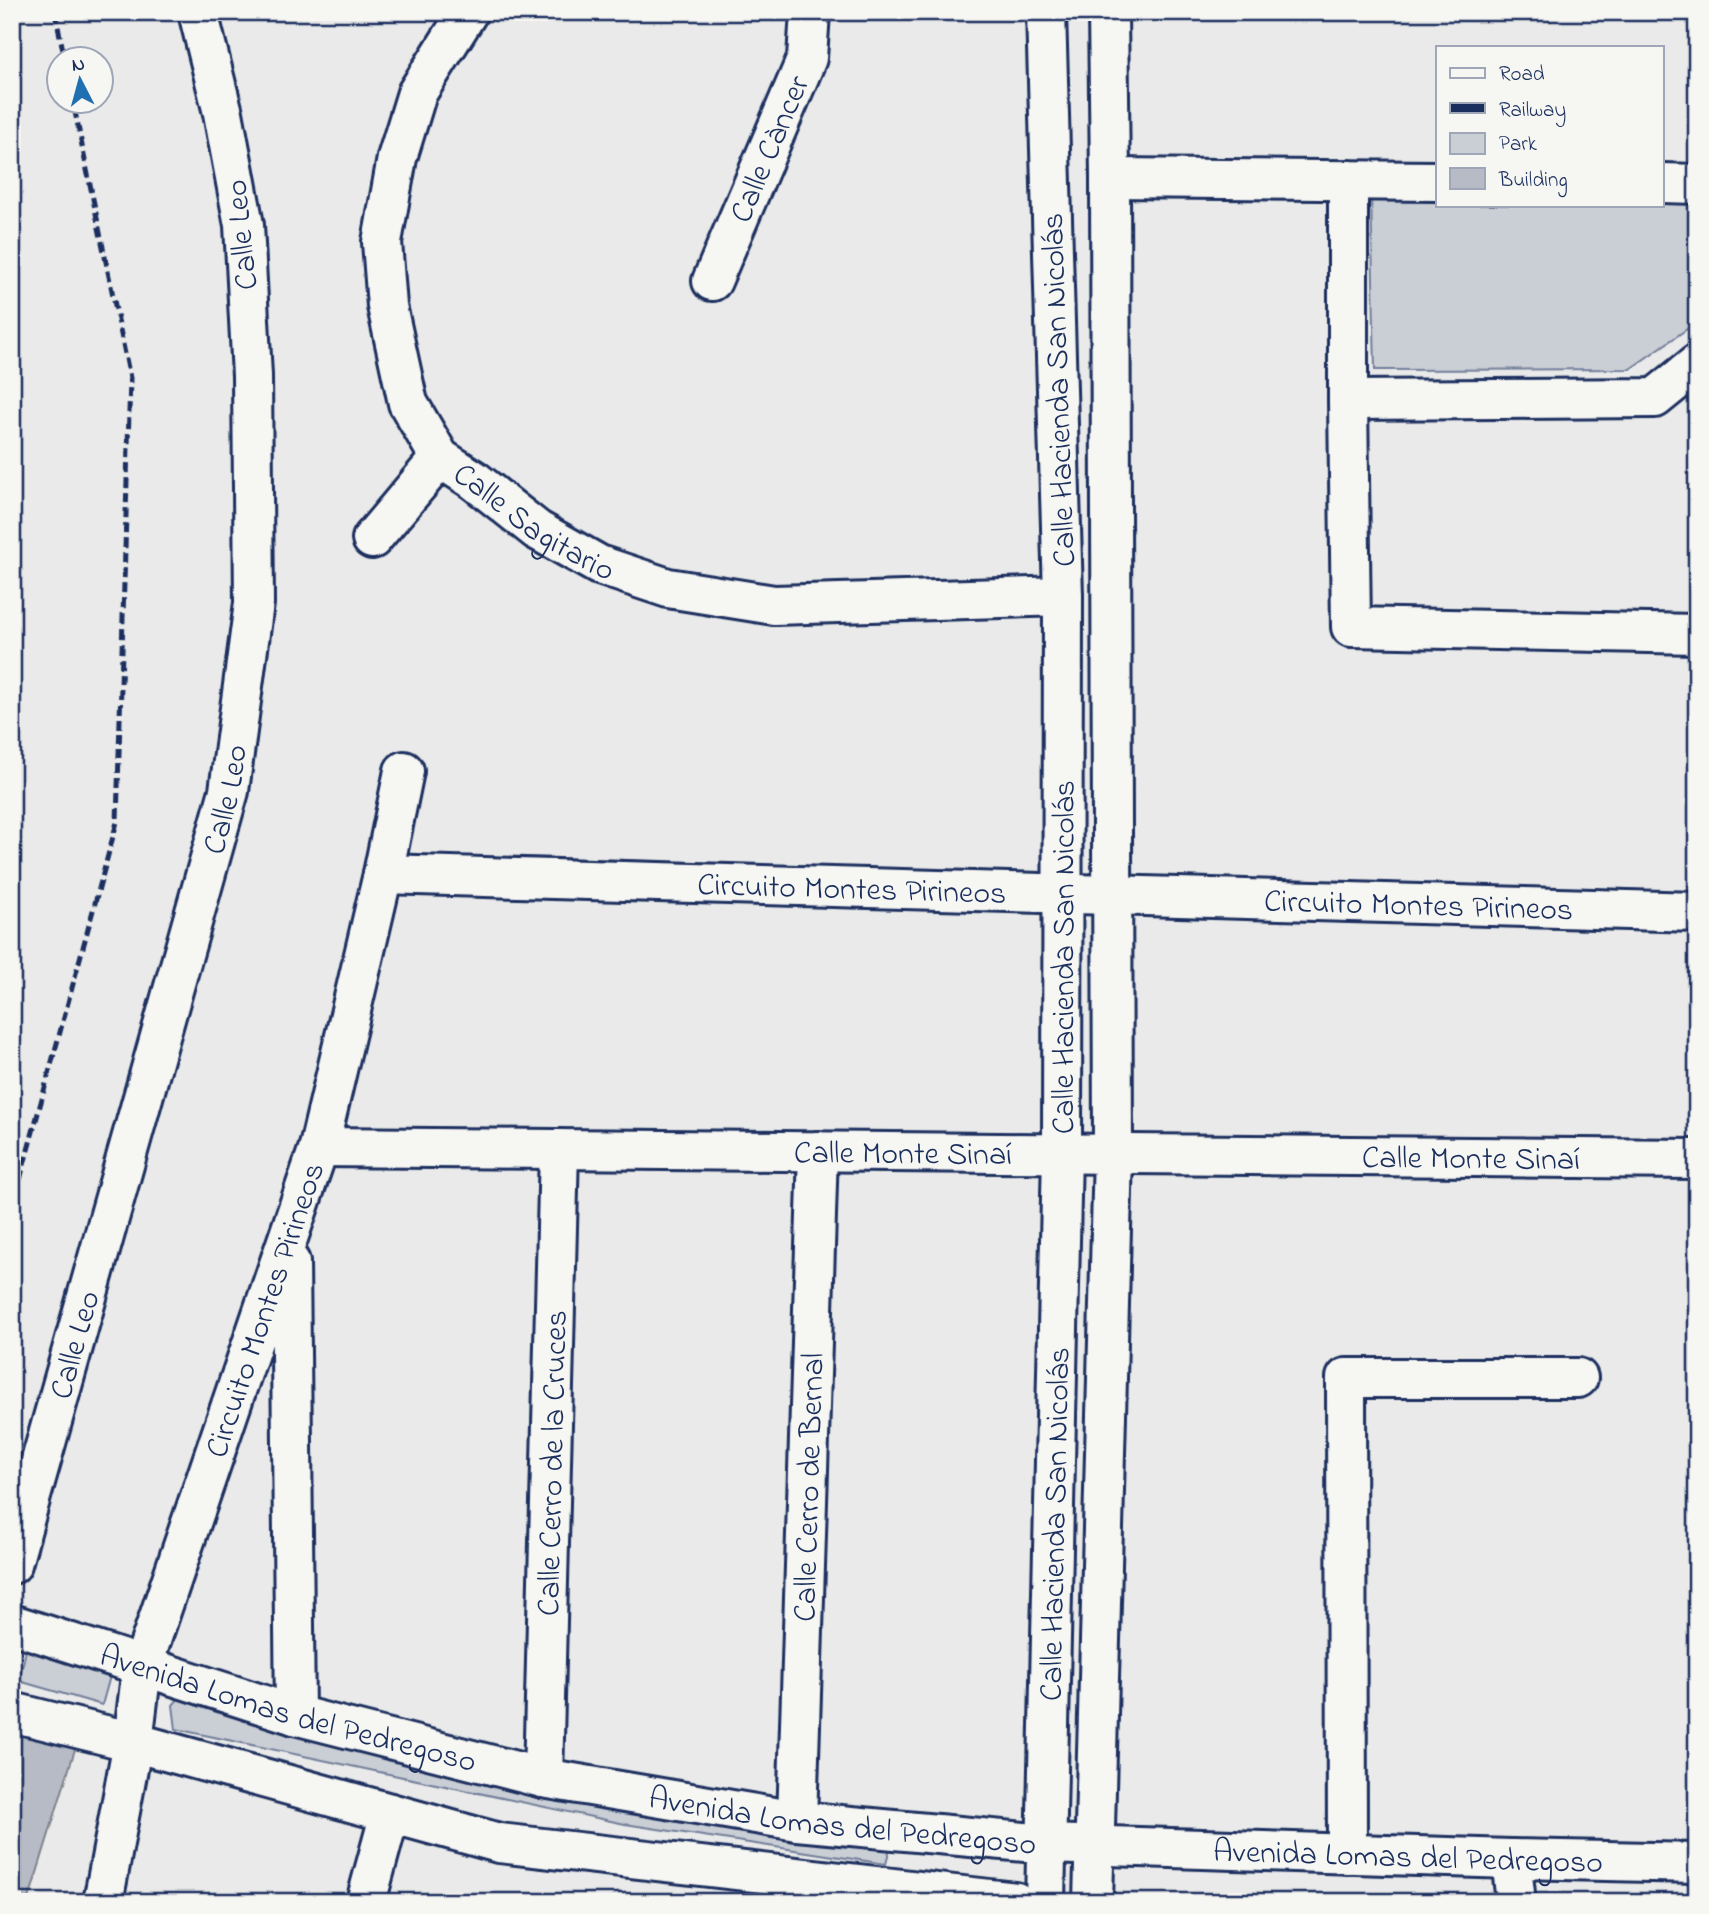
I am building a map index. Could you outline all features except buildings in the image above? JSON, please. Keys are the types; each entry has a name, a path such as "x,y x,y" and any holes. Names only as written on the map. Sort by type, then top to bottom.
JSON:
{"street":[{"name":"Calle Leo","path":"12,1564 229,791 254,603 252,376 244,225 223,113 198,12"},
{"name":"Calle Sagitario","path":"468,12 417,93 397,158 382,242 387,306 408,403 440,458 474,480 537,530 599,565 668,588 774,605 1063,596"},
{"name":"Calle Càncer","path":"712,281 807,58 810,12"},
{"name":"Calle Hacienda San Nicolás","path":"1045,1902 1062,1153 1063,894 1063,596 1046,12"},
{"name":"Calle Hacienda San Nicolás","path":"1093,1902 1113,1154 1108,12"},
{"path":"1110,178 1436,181"},
{"path":"1348,180 1351,627 1697,634"},
{"path":"1664,183 1697,184"},
{"path":"1348,400 1655,398 1697,363"},
{"path":"372,539 440,458"},
{"name":"Circuito Montes Pirineos","path":"103,1902 133,1742 142,1667 318,1147 383,874 404,771"},
{"name":"Circuito Montes Pirineos","path":"383,874 1697,912"},
{"name":"Calle Monte Sinaí","path":"318,1147 1697,1160"},
{"name":"Calle Cerro de la Cruces","path":"543,1778 559,1149"},
{"name":"Calle Cerro de Bernal","path":"797,1821 818,1151"},
{"path":"289,1232 295,1715"},
{"path":"1347,1854 1346,1378 1578,1378"},
{"path":"1054,1488 1105,1487"},
{"name":"Avenida Lomas del Pedregoso","path":"12,1624 295,1715 543,1778 797,1821 1046,1844 1697,1863"},
{"name":"Avenida Lomas del Pedregoso","path":"12,1712 133,1742 499,1843 1016,1902"},
{"path":"366,1902 390,1813"},
{"path":"1511,1859 1516,1902"}],"green space":[{"path":"1371,191 1436,192 1436,206 1664,206 1664,199 1697,200 1697,322 1630,369 1375,370"},
{"path":"27,1646 112,1669 102,1705 19,1681"},
{"path":"184,1692 891,1844 886,1864 625,1824 176,1729 173,1705"}],"railway":[{"path":"55,12 62,46"},
{"path":"12,1209 117,822 130,378 76,116"}]}
